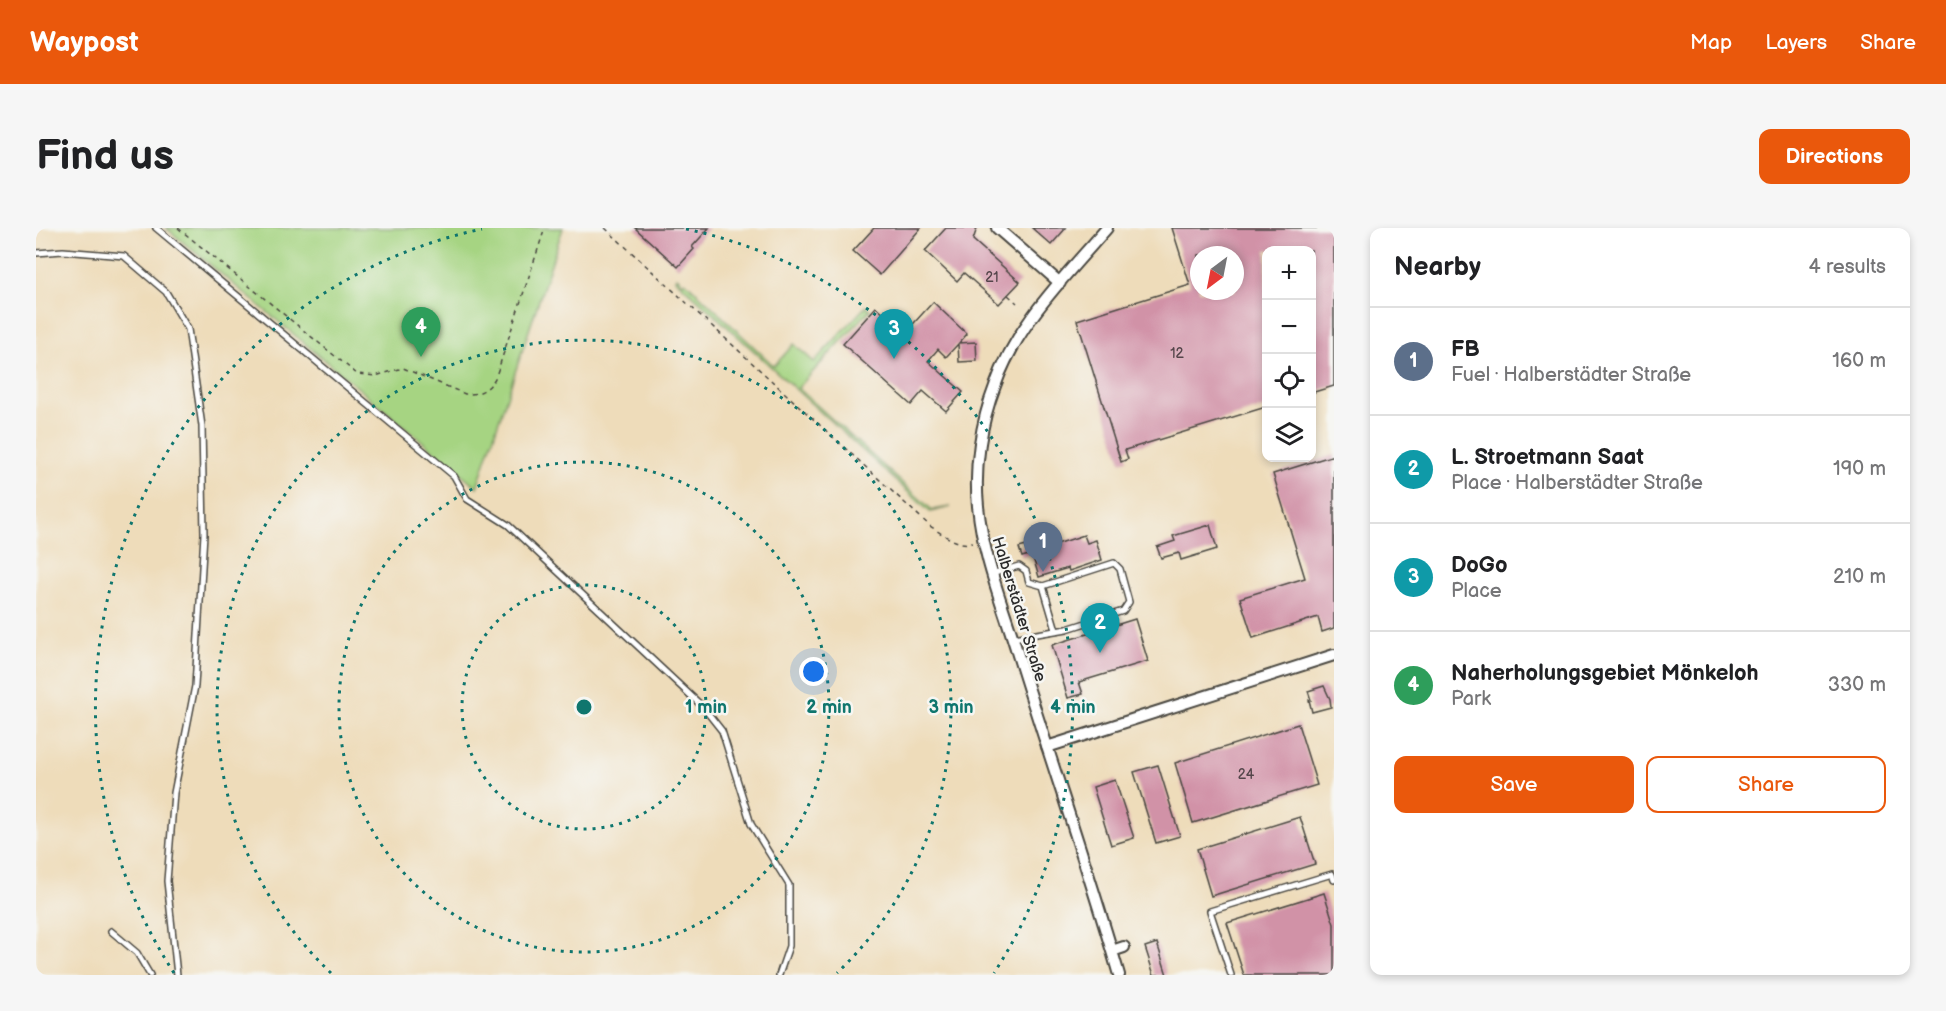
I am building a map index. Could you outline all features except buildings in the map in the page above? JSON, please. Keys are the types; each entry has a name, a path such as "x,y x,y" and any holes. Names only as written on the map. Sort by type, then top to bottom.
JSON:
{"street":[{"path":"998,228 1060,283"},
{"name":"Halberstädter Straße","path":"1107,228 1039,306 1021,331 1002,368 988,406 981,439 977,489 983,541 991,574 1014,638 1119,975"},
{"path":"1047,747 1334,655"},
{"path":"1112,951 1124,947"}],"lane":[{"path":"156,228 454,476 467,499 508,525 704,707 722,731 751,824 789,885 789,946 779,975"},
{"path":"36,253 63,251 124,256 166,292 188,330 202,426 204,534 195,686 174,793 167,881 177,975"},
{"path":"991,574 1019,566 1026,571 1029,582 1043,586 1114,563 1120,569 1129,602 1123,611 1067,629 1014,638"},
{"path":"1043,586 1056,630"},
{"path":"1231,975 1210,911 1332,874 1334,880"},
{"path":"111,931 137,953 150,975"}],"path":[{"path":"178,228 357,374 375,376 402,368 472,395 489,388 496,376 545,228"},
{"path":"181,231 184,228"},
{"path":"605,228 930,526 946,537 965,545 983,541"},
{"path":"1008,294 1017,303"}],"green space":[{"path":"166,228 563,228 477,487"},
{"path":"677,277 683,283 685,281 774,366 794,344 814,362 866,306 870,310 798,388 932,510 951,507 930,512 675,279"}],"place":[{"name":"Naherholungsgebiet Mönkeloh","path":"421,357"},
{"name":"DoGo","path":"894,359"},
{"name":"FB","path":"1043,572"},
{"name":"L. Stroetmann Saat","path":"1100,653"}]}
